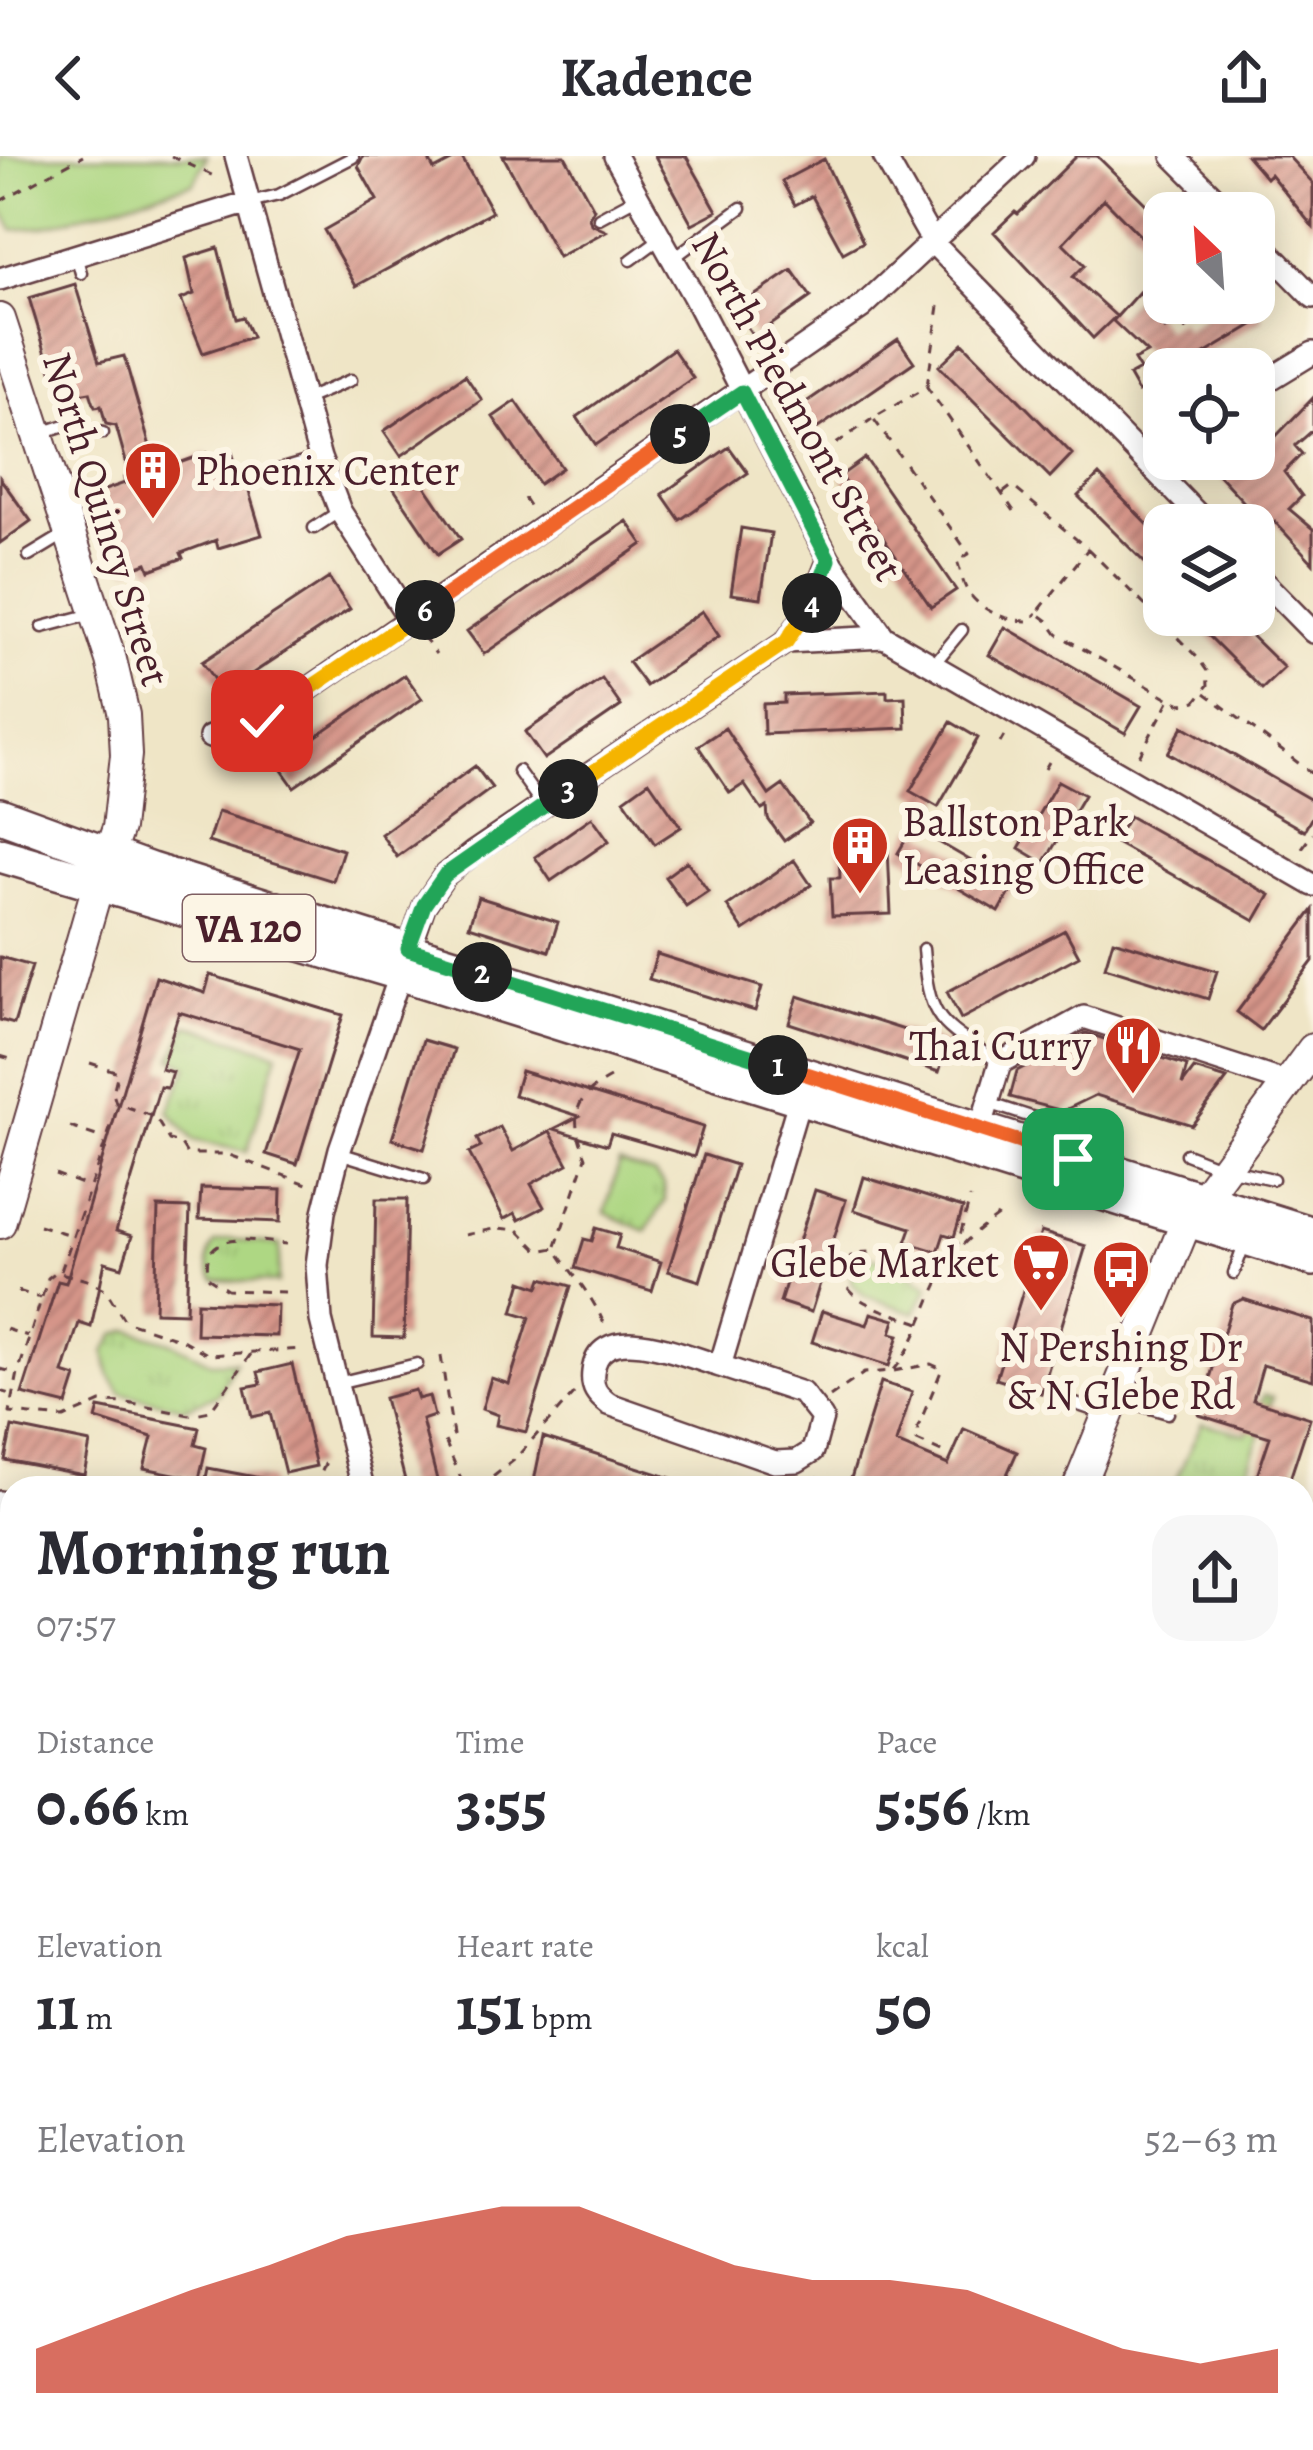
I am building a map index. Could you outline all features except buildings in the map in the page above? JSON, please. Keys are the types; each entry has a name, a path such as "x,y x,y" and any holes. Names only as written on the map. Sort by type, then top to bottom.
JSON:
{"main road":[{"name":"VA 120","path":"0,815 104,870"},
{"name":"VA 120","path":"0,855 104,870 1193,1209 1313,1234"},
{"name":"VA 120","path":"1193,1209 1246,1238 1313,1259"}],"street":[{"path":"236,156 320,458 340,511 410,620"},
{"name":"North Piedmont Street","path":"615,156 672,260 699,291 742,392 829,560 884,637 1312,882"},
{"path":"884,156 934,244 1187,504"},
{"path":"210,737 255,726 862,308 1024,156"},
{"path":"1173,156 1209,192"},
{"path":"0,280 78,264 249,202"},
{"path":"1275,258 1313,297"},
{"name":"North Quincy Street","path":"0,319 9,376 38,435 124,715 124,796 0,1223"},
{"path":"1275,376 1313,353"},
{"path":"360,1476 321,1320 317,1265 339,1153 424,905 445,875 786,642 808,611 829,560"},
{"path":"1275,593 1313,632"},
{"path":"786,642 884,637"},
{"path":"977,1140 1000,1063 1084,1017 1302,1071 1193,1209 1083,1476"},
{"path":"719,1366 804,1086"},
{"path":"633,1342 719,1366 802,1393 822,1418 813,1451 797,1461 776,1462 609,1405 592,1384 593,1366 601,1350 612,1343 633,1342"}],"lane":[{"path":"249,202 279,195 353,157"},
{"path":"599,218 638,197"},
{"path":"672,260 742,208"},
{"path":"632,260 661,238"},
{"path":"306,399 351,380"},
{"path":"38,435 68,424 103,433"},
{"path":"275,471 320,458"},
{"path":"314,528 340,511"},
{"path":"29,556 70,531"},
{"path":"43,627 96,612"},
{"path":"933,665 962,630"},
{"path":"518,770 543,806"},
{"path":"923,950 933,1012 948,1030 1000,1063"},
{"path":"977,1140 1088,1123"},
{"path":"339,1153 424,1179"},
{"path":"1186,1154 1273,1179"},
{"path":"1234,1273 1246,1238"},
{"path":"337,1383 417,1364"},
{"path":"1055,1396 1168,1413"}],"path":[{"path":"0,201 83,156"},
{"path":"171,156 218,178"},
{"path":"939,306 927,387 1014,511"},
{"path":"807,464 927,387"},
{"path":"874,418 968,554 957,561 970,594 994,614 1029,621 1088,549"},
{"path":"1002,494 1012,486 1088,549 1198,658 1207,671 1205,694 1182,704 1170,699 1057,634 1037,613"},
{"path":"524,498 530,507"},
{"path":"1205,694 1313,774"},
{"path":"1139,756 1170,699"},
{"path":"1000,742 1004,736"},
{"path":"1045,769 1049,762"},
{"path":"1101,807 1108,795"},
{"path":"1302,848 1313,833"},
{"path":"0,1056 11,1059"},
{"path":"61,1271 118,1104 113,1093 118,1072 90,1063"},
{"path":"555,1248 586,1157 577,1136 577,1108 586,1091 610,1078"},
{"path":"118,1104 154,1118 187,1154 227,1154 307,1184"},
{"path":"70,1127 106,1139"},
{"path":"55,1174 88,1187"},
{"path":"892,1371 915,1342 956,1253 970,1198"},
{"path":"956,1253 999,1215"},
{"path":"39,1225 72,1236"},
{"path":"465,1235 498,1228 518,1230 539,1251 555,1248"},
{"path":"285,1292 227,1290 209,1278 206,1264 208,1252 229,1239 286,1244"},
{"path":"555,1248 572,1275 590,1291 607,1331"},
{"path":"922,1323 852,1296 845,1265 854,1253 882,1251 940,1283"},
{"path":"251,1354 210,1411 190,1415 127,1402 101,1402 64,1418 10,1413 48,1277 61,1271 105,1289 125,1321 209,1355 303,1348"},
{"path":"18,1291 42,1299"},
{"path":"6,1329 30,1337"},
{"path":"440,1356 453,1435 445,1441 460,1476"},
{"path":"829,1398 863,1373 931,1364 942,1369 917,1427 917,1441 946,1454"},
{"path":"0,1369 18,1373"},
{"path":"493,1476 581,1389"},
{"path":"0,1391 13,1395"},
{"path":"320,1476 328,1457"}],"green space":[{"path":"0,156 207,156 194,183 42,227 13,230 0,207"},
{"path":"188,1025 278,1053 247,1152 193,1140 169,1111 188,1066 172,1058"},
{"path":"619,1163 654,1174 664,1185 665,1201 646,1231 605,1213"},
{"path":"230,1239 280,1245 278,1283 215,1280 208,1266 210,1252 215,1243"},
{"path":"868,1256 895,1264 929,1286 915,1313 865,1296 851,1282 851,1265"},
{"path":"130,1330 211,1362 235,1361 218,1394 186,1408 121,1393 109,1374 105,1352 116,1334"},
{"path":"1264,1395 1273,1397 1246,1476 1216,1471 1215,1476 1178,1476 1202,1423 1247,1434"}],"place":[{"name":"Phoenix Center","path":"153,521"},
{"name":"Ballston Park Leasing Office","path":"860,896"},
{"name":"Thai Curry","path":"1133,1096"},
{"name":"Glebe Market","path":"1041,1313"},
{"name":"N Pershing Dr & N Glebe Rd","path":"1121,1320"}],"route":[{"path":"262,721 742,392 829,560 808,611 786,642 445,875 424,905 408,949 1073,1159"}]}
